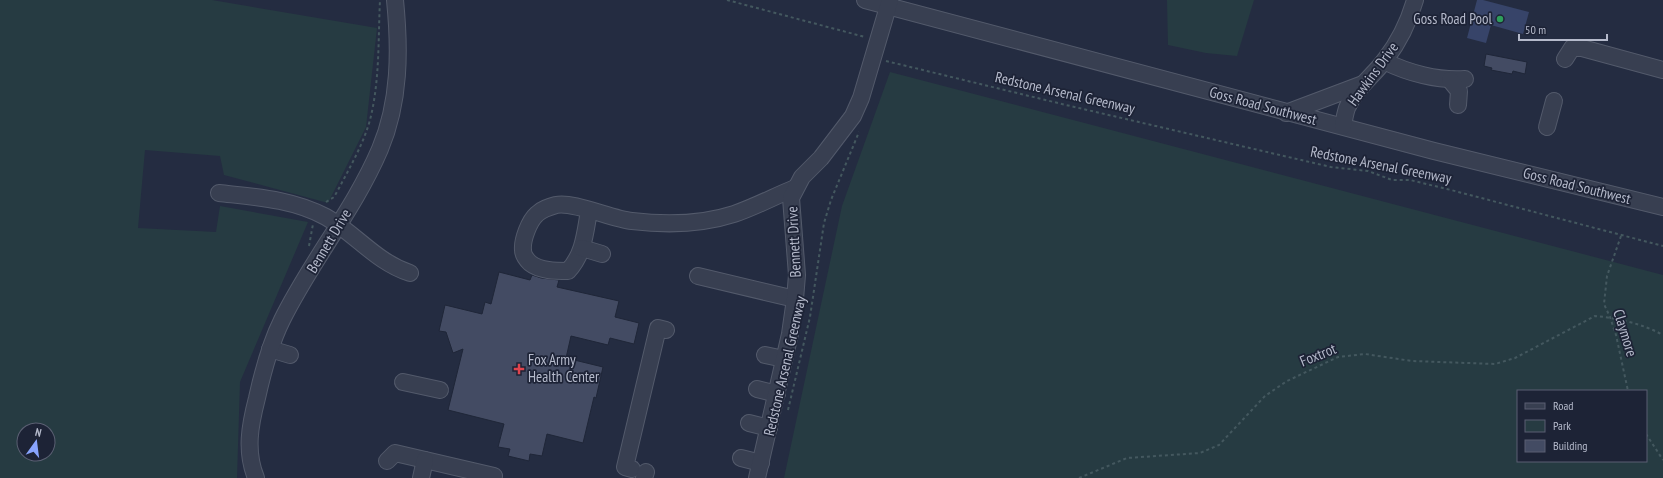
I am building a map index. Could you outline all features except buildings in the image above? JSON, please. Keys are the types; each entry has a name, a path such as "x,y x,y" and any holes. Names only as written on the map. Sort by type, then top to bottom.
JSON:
{"street":[{"name":"Bennett Drive","path":"256,478 250,453 250,426 263,370 270,349 281,321 291,303 370,170 386,130 396,84 398,61 395,0"},
{"name":"Goss Road Southwest","path":"865,0 890,3 1286,113 1663,207"},
{"name":"Hawkins Drive","path":"1343,126 1348,108 1363,84 1384,61 1399,37 1413,9 1415,0"},
{"name":"Bennett Drive","path":"759,470 790,334 795,299 796,261 791,198 802,177 831,146 853,116 861,98 890,3"},
{"path":"1565,59 1572,48 1582,48 1663,70"},
{"path":"1384,61 1400,69 1457,80 1459,92 1458,105"},
{"path":"1286,113 1363,84"},
{"path":"1547,127 1554,101"},
{"path":"589,211 582,248 576,262 568,271 554,271 531,264 525,258 523,251 529,227 535,215 544,209 557,205 569,205 632,221 689,223 734,214 795,188"},
{"path":"219,193 270,199 306,207 338,226 376,257 397,269 410,273"},
{"path":"582,248 602,254"},
{"path":"698,276 795,299"},
{"path":"641,473 625,467 637,433 646,398 654,363 658,328 666,330"},
{"path":"270,349 290,355"},
{"path":"765,354 784,359"},
{"path":"403,382 440,390"},
{"path":"757,389 776,394"},
{"path":"749,423 769,428"},
{"path":"387,460 395,453 425,460 458,473 494,476"},
{"path":"741,458 759,470"},
{"path":"421,478 425,460"}],"path":[{"path":"308,249 312,226 324,205 334,197 338,190 361,145 370,121 378,63 380,0"},
{"path":"727,0 879,42"},
{"name":"Redstone Arsenal Greenway","path":"884,66 886,61 1331,167 1368,171 1392,180 1410,180 1663,246"},
{"name":"Redstone Arsenal Greenway","path":"787,414 810,317 824,223 831,200 860,127"},
{"name":"Claymore","path":"1621,236 1608,276 1604,304 1610,317 1625,370 1628,390"},
{"name":"Foxtrot","path":"1079,478 1127,458 1200,453 1219,445 1265,396 1287,381 1338,357 1366,354 1412,361 1495,364 1515,358 1595,316 1610,317 1655,330 1663,335"},
{"path":"1647,436 1663,460"}],"green space":[{"path":"0,0 212,0 377,28 366,127 328,203 224,175 220,156 145,150 138,228 216,232 220,206 308,222 240,382 237,478 0,478"},
{"path":"1167,0 1254,0 1237,56 1206,53 1168,45"},
{"path":"890,72 1663,275 1663,478 784,478 842,206"}],"water":[{"name":"Goss Road Pool","path":"1477,0 1483,0 1529,12 1523,34 1491,25 1486,43 1467,38"}],"place":[{"name":"Goss Road Pool","path":"1500,19"},
{"name":"Fox Army Health Center","path":"519,369"}]}
